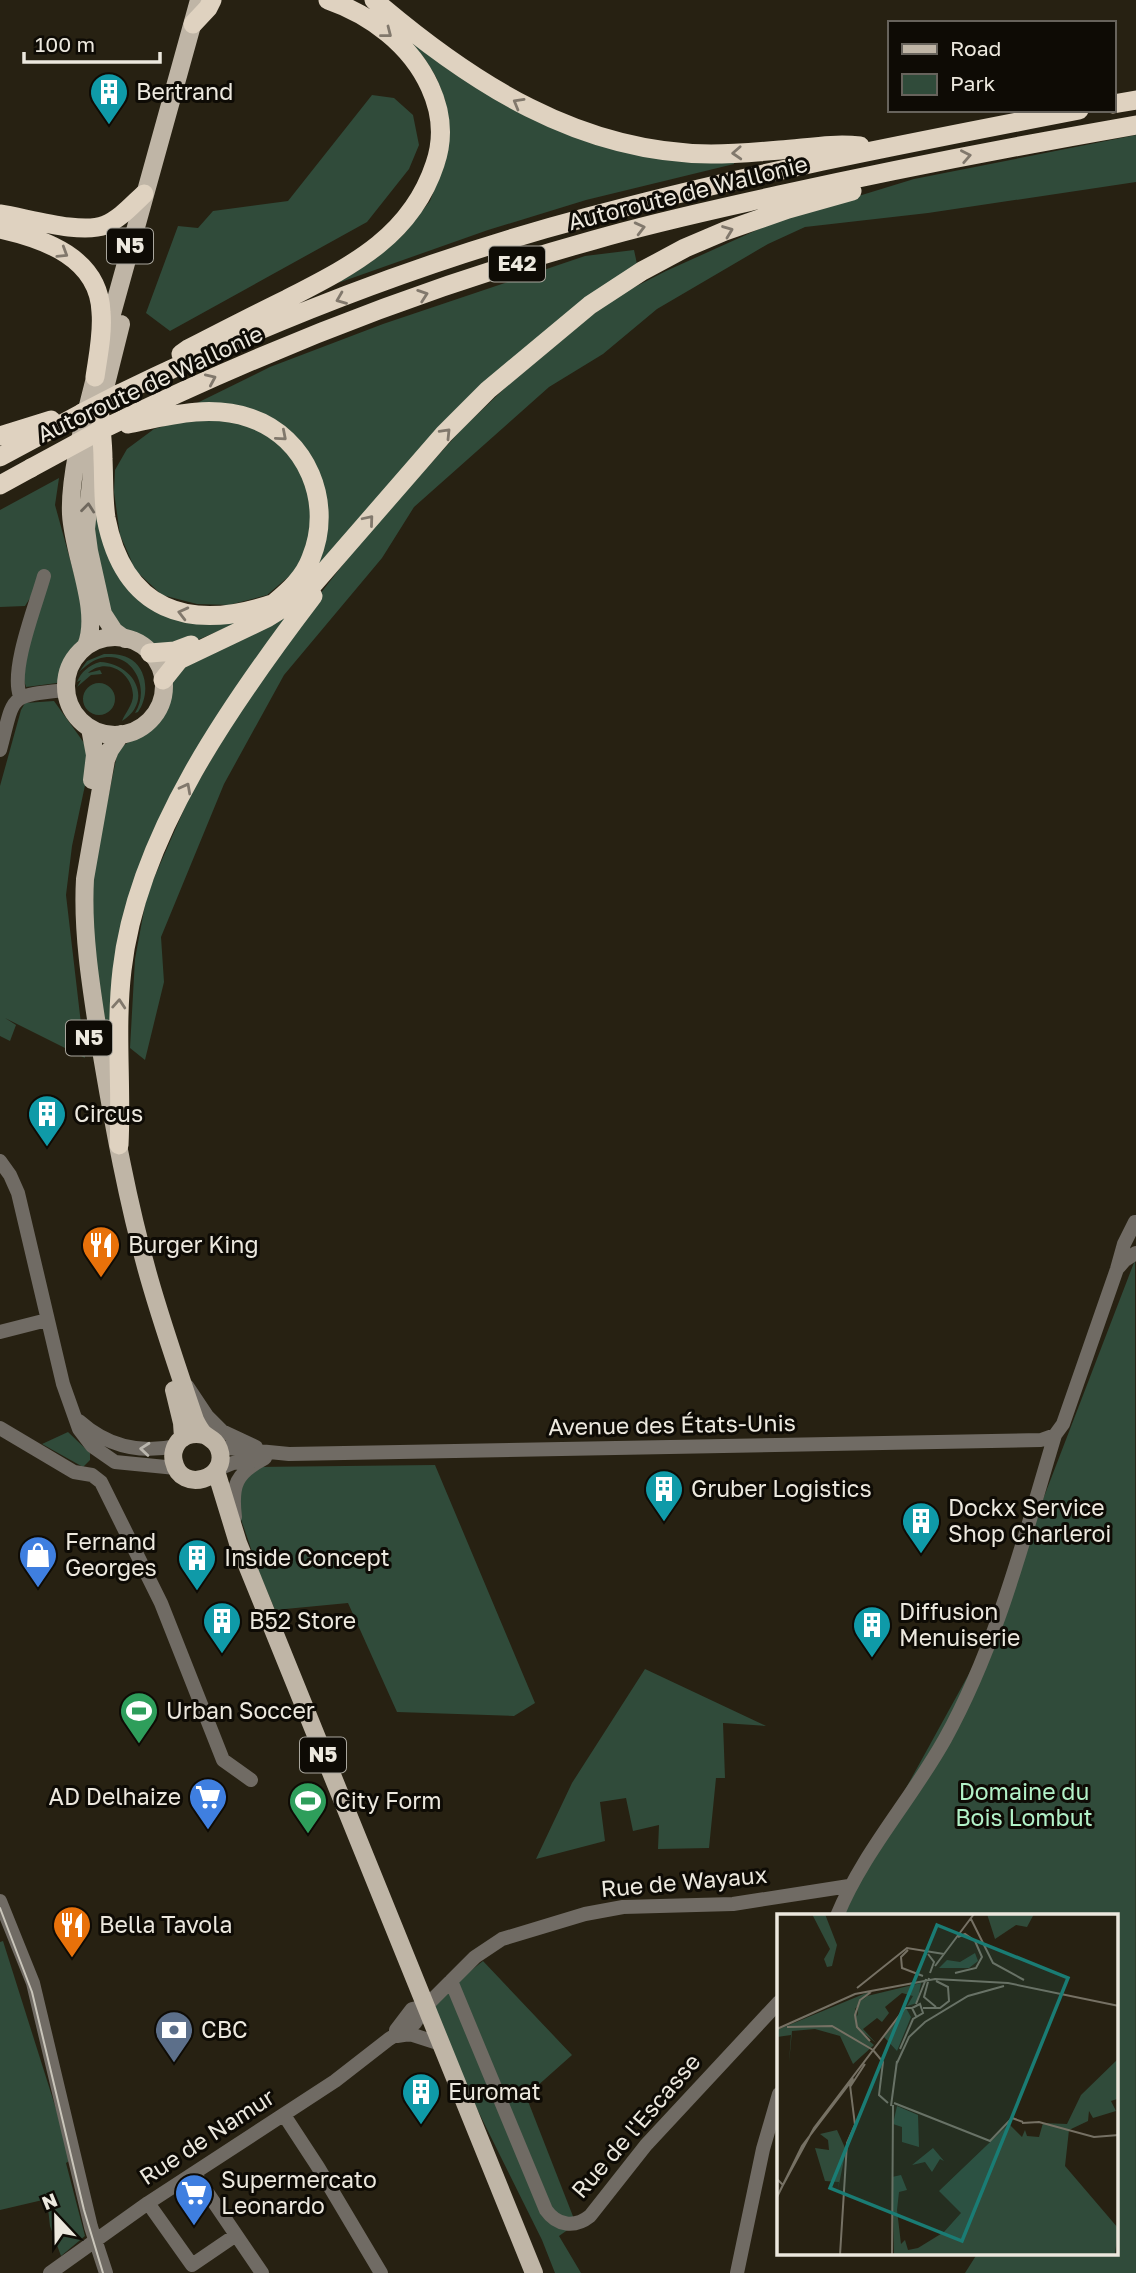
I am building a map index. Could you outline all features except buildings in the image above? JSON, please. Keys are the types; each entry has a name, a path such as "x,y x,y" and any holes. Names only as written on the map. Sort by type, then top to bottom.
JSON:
{"highway":[{"path":"193,24 212,0"},
{"path":"152,378 188,349 336,274 362,257 404,222 419,202 430,180 438,156 441,128 436,101 424,74 390,34 363,15 328,0"},
{"path":"374,0 466,71 507,97 574,129 623,144 710,154 778,151 841,144 878,149"},
{"path":"1115,104 1136,100"},
{"name":"Autoroute de Wallonie","path":"0,485 31,468 152,378 253,334 472,252 586,217 700,188 878,149 1069,112"},
{"name":"Autoroute de Wallonie","path":"148,413 262,356 348,322 493,271 594,240 707,211 899,169 1136,125"},
{"path":"163,680 179,660 287,607 304,595 400,483 488,390 590,305 642,271 685,248 788,209 849,193 899,169"},
{"path":"0,214 75,228 95,229 118,218 144,194"},
{"path":"0,229 62,251 84,267 93,280 102,312 95,377"},
{"path":"0,436 95,418 148,413 228,413 249,417 271,427 305,462 314,482 320,523 311,559 298,581 273,603 249,618 184,649 150,653"},
{"path":"95,418 106,517 116,551 138,586 161,605 195,616 234,615 273,603"},
{"name":"Autoroute de Wallonie","path":"0,457 35,431"},
{"path":"119,1145 121,1112 118,1015 122,968 134,911 152,859 205,752 277,643 334,569 339,556"}],"main road":[{"name":"N5","path":"66,690 71,663 86,646 91,635 91,617 72,533 71,490 95,377 199,0"},
{"name":"N5","path":"150,653 114,631 103,614 86,529 95,418 168,135 167,116"},
{"path":"86,646 111,638 125,639"},
{"path":"66,690 71,709 90,729 100,733 121,734 144,725 153,716 163,692 163,680 150,653"},
{"name":"N5","path":"90,729 95,755 94,769 73,897 78,964 96,1080 141,1287 177,1401 179,1442 173,1456 176,1468"},
{"name":"N5","path":"121,734 110,750 104,770 84,897 96,1020 119,1145 152,1286 195,1420 204,1434 213,1439 221,1455 211,1473 210,1492 221,1521 238,1543 534,2273"},
{"path":"179,1442 196,1433 204,1434"},
{"path":"176,1468 186,1478 211,1473"}],"street":[{"path":"20,696 16,683 19,664 44,576"},
{"path":"0,750 12,704 20,696 66,690"},
{"path":"0,1161 18,1193 68,1403 84,1437 109,1459 176,1468"},
{"path":"838,1914 849,1886 945,1739 975,1678 1006,1595 1055,1436 1063,1424 1124,1244 1136,1224 1136,1214"},
{"path":"1117,1269 1136,1253"},
{"path":"0,1332 47,1320"},
{"path":"182,1382 190,1388 207,1416 222,1431 263,1454 237,1481 233,1502 238,1543"},
{"path":"75,1418 90,1431 114,1445 159,1450 179,1442"},
{"path":"0,1428 74,1472 97,1479 161,1603 223,1760 251,1780"},
{"name":"Avenue des États-Unis","path":"218,1447 263,1454 289,1454 1041,1440 1055,1436"},
{"path":"97,1479 114,1445"},
{"name":"Avenue des États-Unis","path":"211,1473 263,1454"},
{"name":"Rue de Wayaux","path":"426,2006 487,1947 502,1939 595,1912 623,1907 733,1904 849,1886"},
{"path":"0,1900 36,1993 95,2241 106,2273"},
{"name":"Rue de l'Escasse","path":"451,1981 546,2210 551,2218 571,2224 590,2216 646,2145 777,2004"},
{"name":"Rue de Namur","path":"57,2271 148,2203 341,2077 389,2039 412,2009 426,2006"},
{"path":"389,2039 410,2034 441,2044"},
{"path":"737,2273 762,2149 777,2100"},
{"path":"284,2115 381,2273"},
{"path":"194,2173 262,2273"},
{"path":"148,2203 192,2265 236,2235"}],"green space":[{"path":"408,40 490,95 548,126 578,138 642,155 734,161 734,164 586,200 488,230 338,283 371,262 403,235 430,201 446,160 445,100 425,59"},
{"path":"372,95 394,98 413,115 419,145 409,169 367,222 170,331 146,313 178,226 198,228 213,211 288,201"},
{"path":"1136,135 1136,182 928,213 805,227 768,244 657,309 603,354 549,387 414,507 382,558 284,675 224,784 161,937 164,982 145,1060 130,1048 135,959 147,894 189,798 230,727 320,594 362,540 405,492 462,429 506,387 592,315 625,292 777,221 914,179"},
{"path":"634,250 637,264 587,301 314,579 321,552 302,446 197,403 270,367 383,324 585,256"},
{"path":"212,419 240,423 266,433 287,448 303,471 313,511 306,551 294,572 267,595 229,605 197,604 162,595 136,571 120,535 114,492 115,470 127,449 154,429 184,420"},
{"path":"59,478 55,505 91,635 73,652 57,683 26,687 19,664 42,579 25,606 0,607 0,510"},
{"path":"97,488 106,517 153,599 249,618 167,653 114,622 86,529"},
{"path":"310,593 154,834 109,1066 88,894 118,750 150,730 162,718 171,683 181,666"},
{"path":"104,654 129,658 141,671 145,692 138,712 135,713 140,702 139,681 128,664 109,657 95,660 79,672 87,661"},
{"path":"100,662 122,669 136,684 137,703 122,721 133,695 128,680 117,669 102,666 95,668 88,673 100,670 102,674 91,675 77,687 83,672"},
{"path":"99,683 110,688 115,699 110,710 99,715 88,710 83,699 88,688"},
{"path":"54,701 87,747 90,762 72,846 66,895 85,1058 5,1018 16,1025 10,1041 0,1036 0,786 25,703"},
{"name":"Domaine du Bois Lombut","path":"1135,1260 1136,2273 965,2273 976,2256 1118,2256 1118,1914 840,1914 857,1877 992,1632"},
{"path":"68,1432 90,1453 90,1460 83,1467 42,1444"},
{"path":"435,1465 535,1703 514,1716 397,1712 348,1603 275,1610 233,1496 248,1467"},
{"path":"645,1669 766,1726 723,1723 725,1778 716,1778 709,1848 658,1849 659,1825 633,1831 626,1798 600,1802 605,1841 536,1859 572,1783"},
{"path":"3,1941 57,2112 69,2161 66,2163 85,2236 61,2256 50,2226 47,2199 0,2210 0,1942"},
{"path":"483,1961 572,2055 526,2096 576,2224 559,2236 581,2273 555,2273 542,2240 426,2006"}],"tram line":[{"path":"0,1908 32,1992 84,2210 103,2273"}],"place":[{"name":"Bertrand","path":"109,126"},
{"name":"Circus","path":"47,1148"},
{"name":"Burger King","path":"101,1279"},
{"name":"Gruber Logistics","path":"664,1523"},
{"name":"Dockx Service Shop Charleroi","path":"921,1555"},
{"name":"Fernand Georges","path":"38,1589"},
{"name":"Inside Concept","path":"197,1592"},
{"name":"B52 Store","path":"222,1655"},
{"name":"Diffusion Menuiserie","path":"872,1659"},
{"name":"Urban Soccer","path":"139,1745"},
{"name":"AD Delhaize","path":"208,1831"},
{"name":"City Form","path":"308,1835"},
{"name":"Bella Tavola","path":"72,1959"},
{"name":"CBC","path":"174,2064"},
{"name":"Euromat","path":"421,2126"},
{"name":"Supermercato Leonardo","path":"194,2227"}]}
